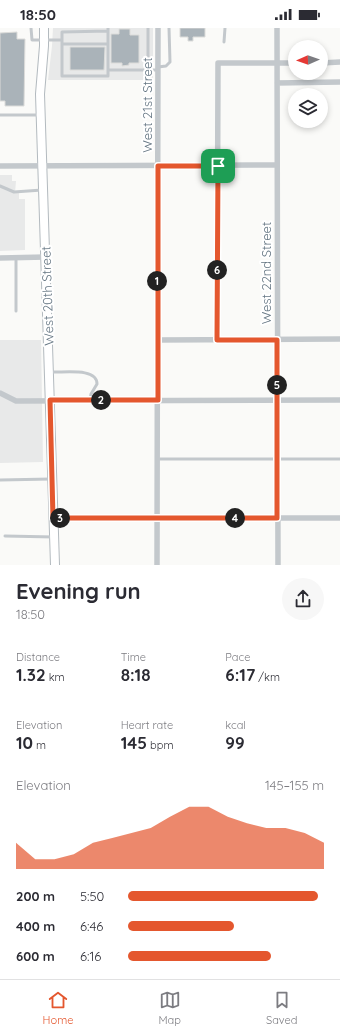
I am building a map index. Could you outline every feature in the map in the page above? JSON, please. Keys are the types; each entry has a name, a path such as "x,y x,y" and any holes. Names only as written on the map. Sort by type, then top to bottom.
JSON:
{"main road":[{"name":"West 20th Street","path":"44,28 40,94 55,565"}],"street":[{"name":"West 21st Street","path":"158,28 158,565"},
{"name":"West 22nd Street","path":"277,28 278,565"},
{"path":"328,63 340,62"},
{"path":"217,340 218,63 288,63"},
{"path":"277,82 340,82"},
{"path":"0,166 277,165"},
{"path":"0,258 46,257"},
{"path":"157,340 340,339"},
{"path":"0,393 16,401 340,400"},
{"path":"53,518 340,518"}],"lane":[{"path":"31,28 32,40 108,44"},
{"path":"148,28 148,70"},
{"path":"108,70 148,70 166,66 170,62 169,28"},
{"path":"224,42 225,28"},
{"path":"62,30 108,30 108,76 62,76 62,30"},
{"path":"0,115 41,115"},
{"path":"0,186 14,192 44,190"},
{"path":"16,258 16,312"},
{"path":"50,372 84,373 93,375 97,384 91,394 90,400"},
{"path":"158,459 340,459"},
{"path":"0,480 52,479"},
{"path":"5,536 54,537"}],"shaded area":[{"path":"53,28 153,28 153,80 48,80"},
{"path":"0,175 12,175 12,181 16,181 15,193 19,193 19,199 25,199 25,250 0,251"},
{"path":"0,340 41,340 43,462 0,463"}],"building":[{"path":"180,28 205,28 205,37 193,37 193,41 188,41 188,37 180,37"},
{"path":"119,29 130,29 130,35 139,35 139,63 129,63 129,65 122,66 122,63 111,63 111,34 119,34"},
{"path":"17,32 17,39 25,39 24,106 5,106 5,101 0,101 0,33"},
{"path":"70,47 105,47 104,70 70,70"}],"route":[{"path":"158,166 218,166 217,340 277,340 277,518 53,518 50,400 158,400 158,166"}]}
